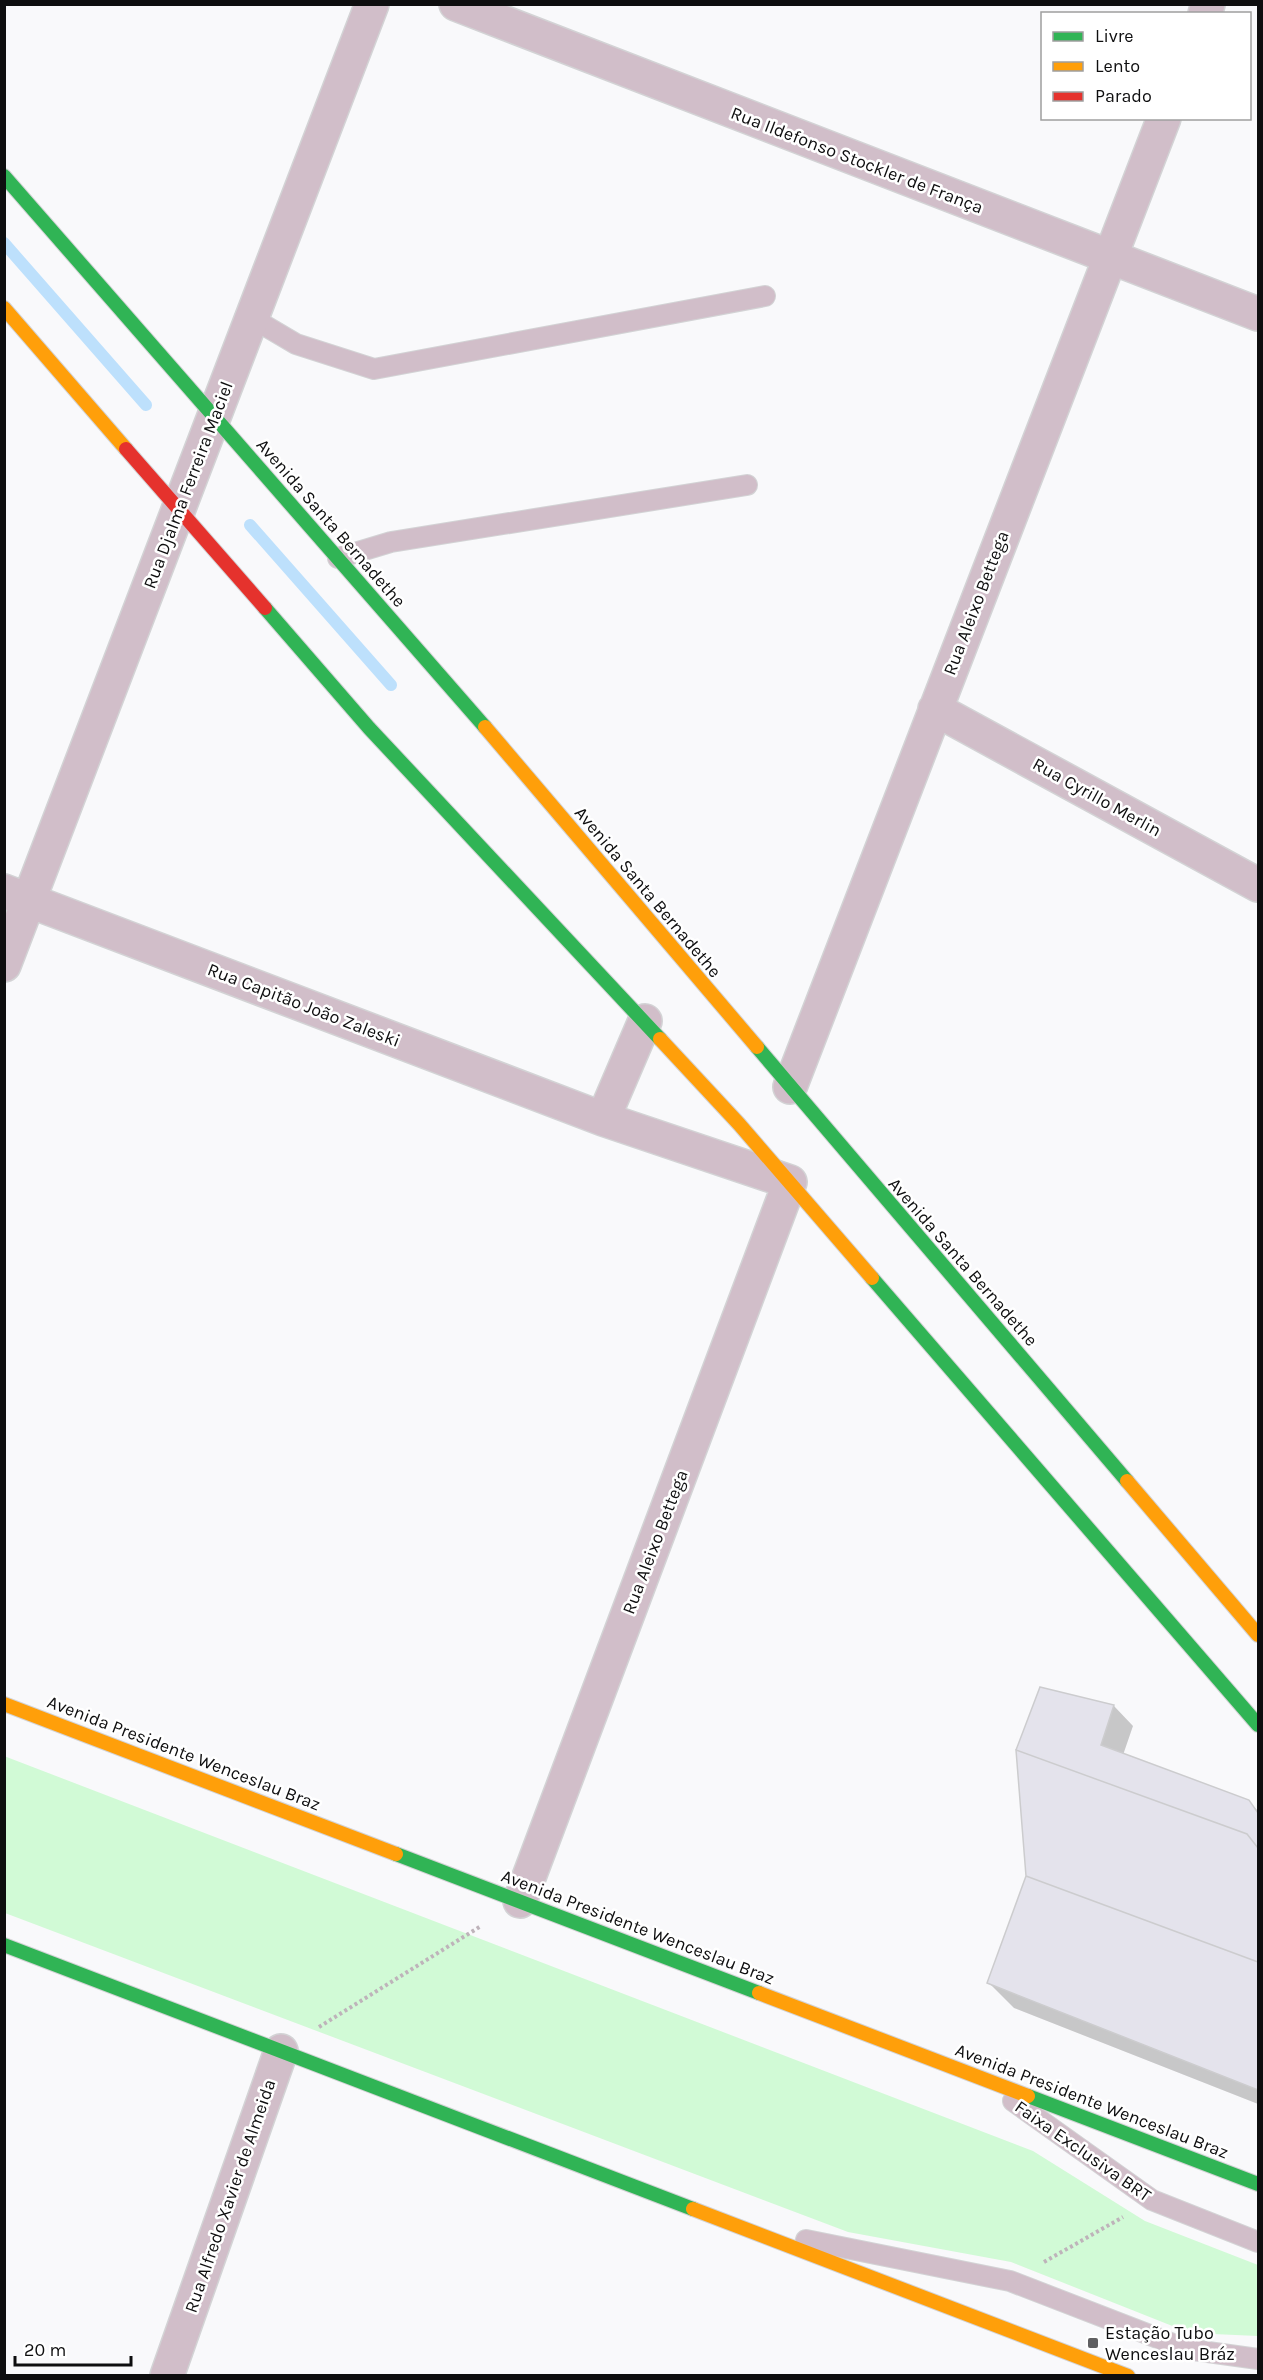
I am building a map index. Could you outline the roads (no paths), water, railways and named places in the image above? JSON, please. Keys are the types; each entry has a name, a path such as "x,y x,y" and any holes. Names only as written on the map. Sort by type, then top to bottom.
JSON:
{"main road":[{"name":"Avenida Santa Bernadethe","path":"4,176 468,707 1258,1635"},
{"path":"4,308 369,728 645,1021 790,1182 1258,1725"},
{"name":"Avenida Presidente Wenceslau Braz","path":"4,1704 1258,2184"},
{"path":"4,1945 1112,2373"}],"street":[{"name":"Rua Djalma Ferreira Maciel","path":"4,965 17,895 179,508 372,4"},
{"name":"Rua Ildefonso Stockler de França","path":"456,4 1258,315"},
{"name":"Rua Aleixo Bettega","path":"790,1088 1163,120"},
{"name":"Rua Cyrillo Merlin","path":"935,709 1258,885"},
{"name":"Rua Capitão João Zaleski","path":"17,895 603,1119 790,1182"},
{"path":"603,1119 645,1021"},
{"name":"Rua Aleixo Bettega","path":"520,1901 790,1182"},
{"name":"Rua Alfredo Xavier de Almeida","path":"167,2376 281,2051"}],"lane":[{"path":"252,318 296,344 375,369 765,296"},
{"path":"338,558 391,542 747,485"},
{"name":"Faixa Exclusiva BRT","path":"979,2077 1152,2200 1258,2242"},
{"path":"736,2226 1010,2281 1185,2349 1258,2359"}],"waterway":[{"path":"4,243 146,405"},
{"path":"250,525 391,685"}],"place":[{"name":"Estação Tubo Wenceslau Bráz","path":"1093,2343"}]}
